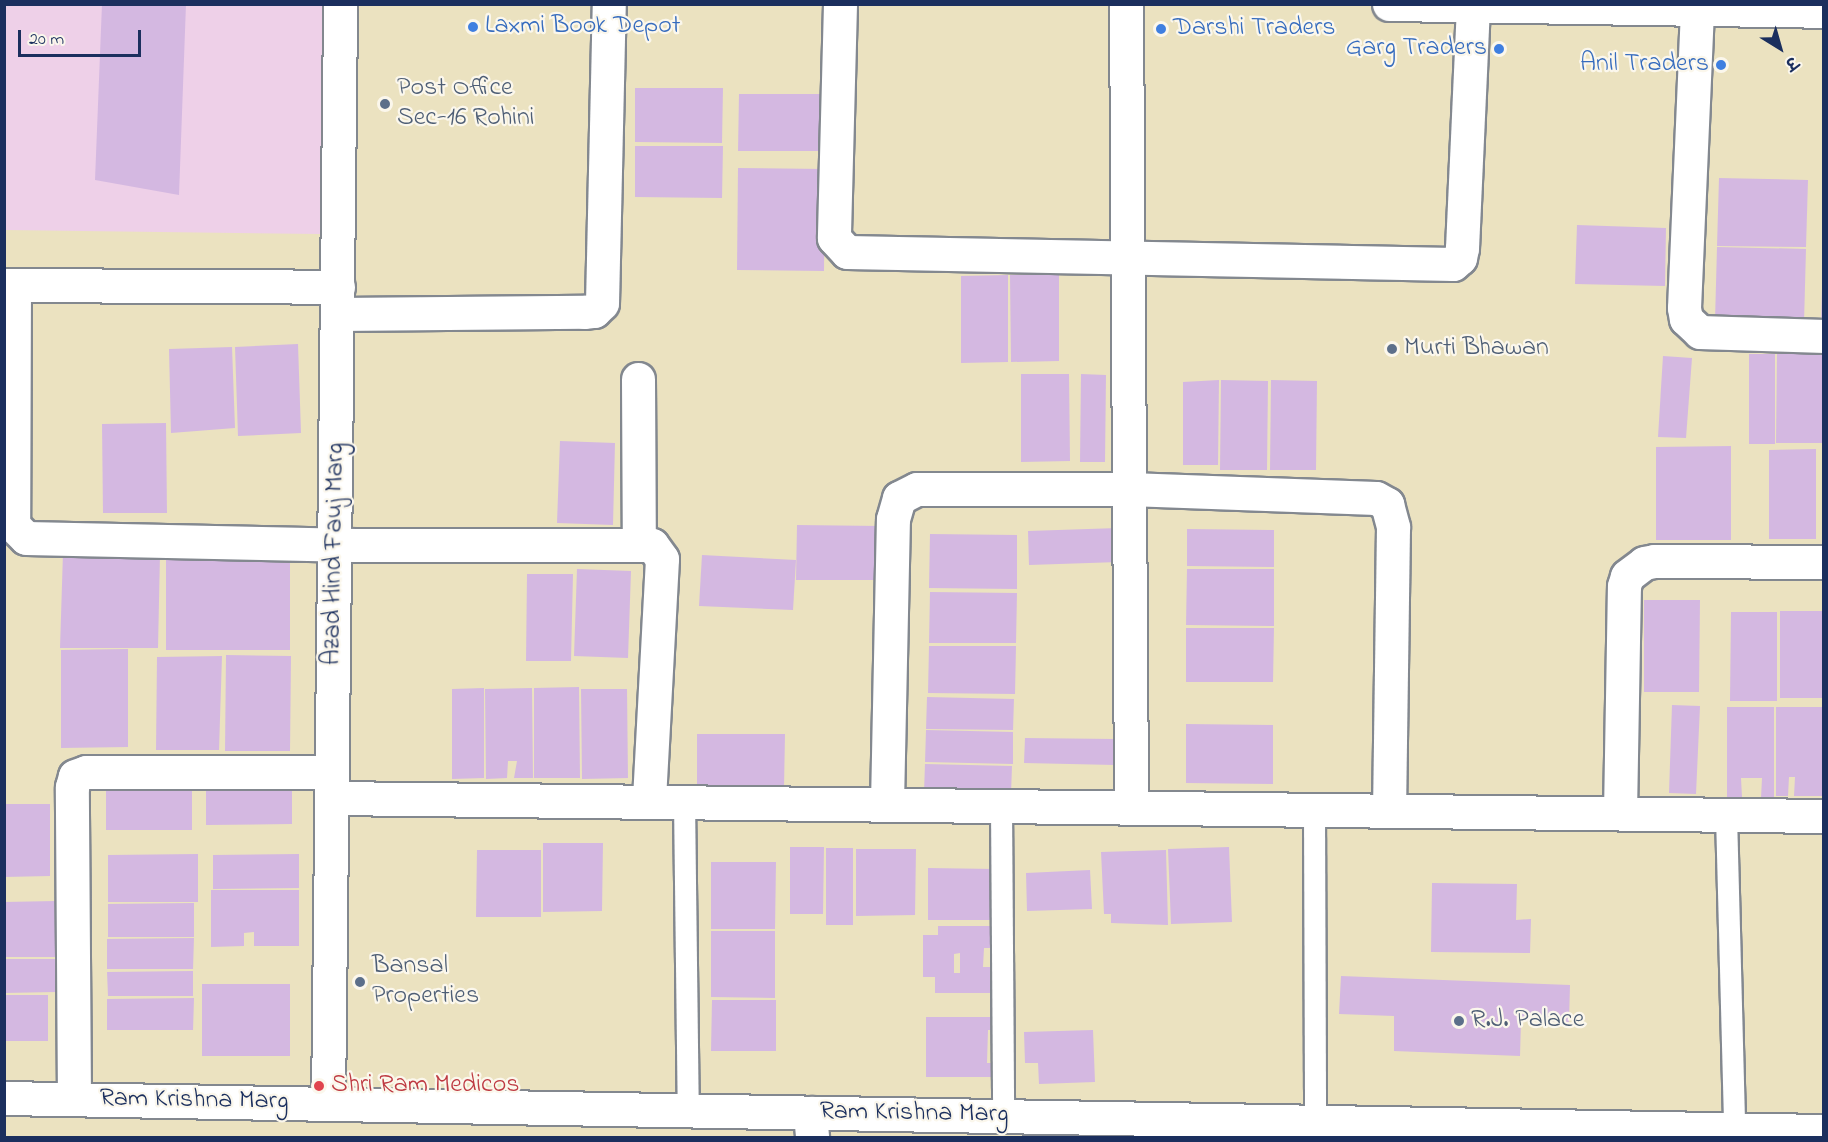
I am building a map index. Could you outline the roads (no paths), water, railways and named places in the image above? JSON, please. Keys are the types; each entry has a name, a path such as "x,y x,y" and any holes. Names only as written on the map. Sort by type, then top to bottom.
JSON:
{"street":[{"name":"Azad Hind Fauj Marg","path":"328,1104 340,4"},
{"path":"609,4 602,303 594,311 9,285 13,525 19,534 34,540 652,545 662,559 649,800"},
{"path":"840,4 834,238 839,248 857,253 1453,264 1460,258 1462,248 1473,5"},
{"path":"1126,4 1131,806"},
{"path":"1389,4 1824,11"},
{"path":"1697,10 1684,308 1686,319 1700,332 1824,336"},
{"path":"638,379 639,544"},
{"path":"887,803 893,519 899,498 917,489 1129,489 1377,498 1387,504 1393,527 1389,810"},
{"path":"1620,813 1624,586 1628,576 1644,563 1654,561 1824,562"},
{"path":"74,1099 72,787 75,776 86,772 649,800 1824,816"},
{"name":"Ram Krishna Marg","path":"4,1098 688,1110 811,1125 1003,1116 1824,1131"}],"lane":[{"path":"684,800 688,1110"},
{"path":"1001,805 1003,1116"},
{"path":"1314,809 1315,1121"},
{"path":"1726,815 1734,1130"}],"place":[{"name":"Laxmi Book Depot","path":"473,27"},
{"name":"Darshi Traders","path":"1161,29"},
{"name":"Garg Traders","path":"1499,49"},
{"name":"Anil Traders","path":"1721,65"},
{"name":"Post Office Sec-16 Rohini","path":"385,104"},
{"name":"Murti Bhawan","path":"1392,349"},
{"name":"Bansal Properties","path":"360,982"},
{"name":"R.J. Palace","path":"1459,1021"},
{"name":"Shri Ram Medicos","path":"319,1086"}]}
